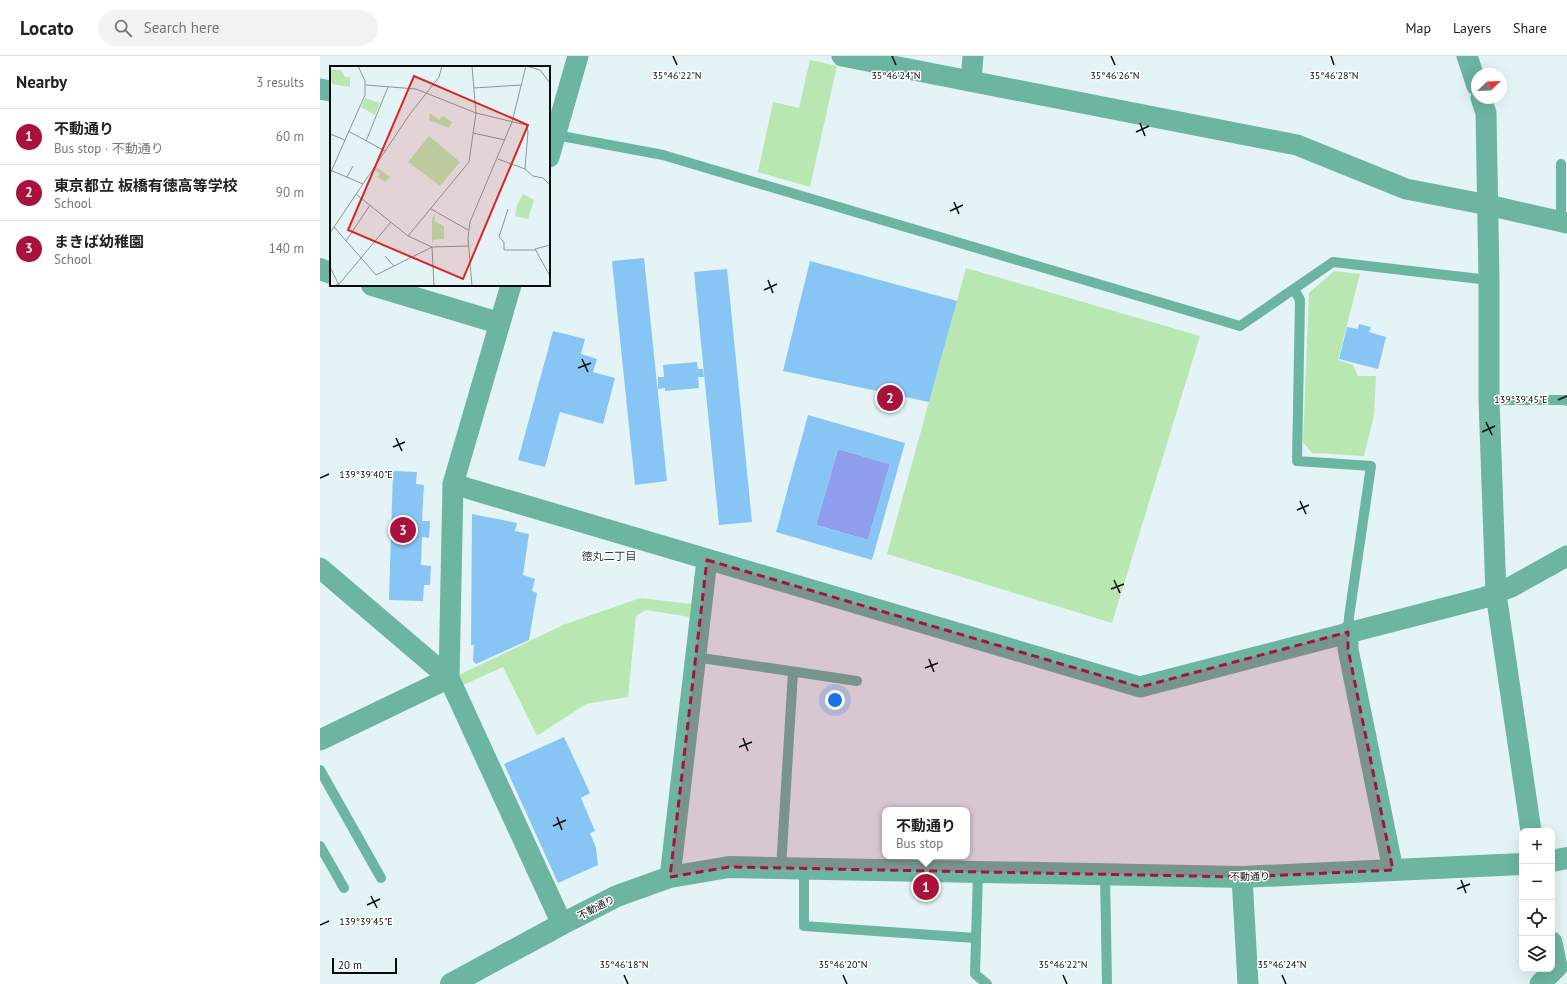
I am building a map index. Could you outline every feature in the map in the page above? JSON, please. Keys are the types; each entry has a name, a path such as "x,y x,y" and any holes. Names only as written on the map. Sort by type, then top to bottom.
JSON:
{"street":[{"path":"550,149 552,134 578,56"},
{"path":"842,56 1297,145 1406,189 1488,204 1564,222"},
{"path":"971,81 973,56"},
{"path":"1467,56 1471,68"},
{"path":"320,89 330,91"},
{"path":"1483,104 1486,113 1489,280 1489,400 1496,594 1531,828"},
{"path":"320,269 330,273"},
{"path":"375,286 499,323"},
{"path":"449,678 453,484 510,286"},
{"path":"453,484 1140,687 1496,594 1567,556"},
{"path":"670,877 707,560"},
{"path":"320,568 449,678 562,924"},
{"path":"1348,632 1348,649 1393,870"},
{"path":"320,740 449,678"},
{"path":"1555,860 1567,858"},
{"name":"不動通り","path":"451,984 617,896 670,877 729,867 1242,877 1519,864"},
{"path":"1242,877 1248,984"},
{"path":"1555,957 1557,967 1555,970"},
{"path":"1545,982 1553,972"}],"lane":[{"path":"552,134 663,155 1240,326 1333,262 1489,280"},
{"path":"1561,164 1564,222"},
{"path":"1294,289 1300,300 1297,461 1371,466 1348,632"},
{"path":"1489,400 1567,401"},
{"path":"695,657 857,681"},
{"path":"781,868 793,672"},
{"path":"320,770 381,878"},
{"path":"320,846 344,888"},
{"path":"804,868 804,926 976,938"},
{"path":"978,872 975,974 987,984"},
{"path":"1105,874 1107,984"}],"highlighted area":[{"path":"707,560 1140,687 1348,632 1348,649 1393,870 1242,877 729,867 670,877"}],"green space":[{"path":"810,60 837,66 810,187 758,172 773,102 799,108"},
{"path":"966,268 1200,336 1112,623 887,554"},
{"path":"1334,271 1360,274 1338,360 1353,365 1358,376 1376,376 1374,415 1364,456 1312,453 1303,442 1309,293"},
{"path":"640,598 692,604 690,617 646,610 636,616 628,697 586,704 537,736 503,667 463,685 459,675 563,625"}],"water":[{"path":"838,449 890,464 868,540 816,525"}],"building":[{"path":"644,258 667,481 635,485 612,261"},
{"path":"810,261 957,301 929,402 783,371"},
{"path":"727,269 752,522 719,525 694,272"},
{"path":"1359,324 1371,327 1369,332 1386,337 1378,369 1339,359 1347,327 1358,329"},
{"path":"553,331 585,339 581,354 597,359 593,372 615,378 603,424 560,412 545,467 518,460"},
{"path":"697,362 698,369 703,369 704,377 698,377 699,388 665,391 665,388 658,389 658,377 664,377 663,365"},
{"path":"808,415 905,443 872,560 776,532","holes":["838,449 890,464 868,540 816,525"]},
{"path":"393,471 417,472 416,484 424,485 422,521 430,521 429,538 422,537 421,565 431,566 430,585 424,585 423,601 389,600"},
{"path":"472,514 517,523 515,531 529,534 523,575 535,579 532,591 537,593 529,640 476,664 473,661 474,645 471,645"},
{"path":"564,737 590,793 581,798 595,831 590,833 596,848 598,865 558,883 504,764"}],"place":[{"name":"東京都立 板橋有徳高等学校","path":"890,398"},
{"name":"まきば幼稚園","path":"403,530"},
{"name":"不動通り","path":"926,887"}],"district":[{"name":"徳丸二丁目","path":"609,556"}]}
